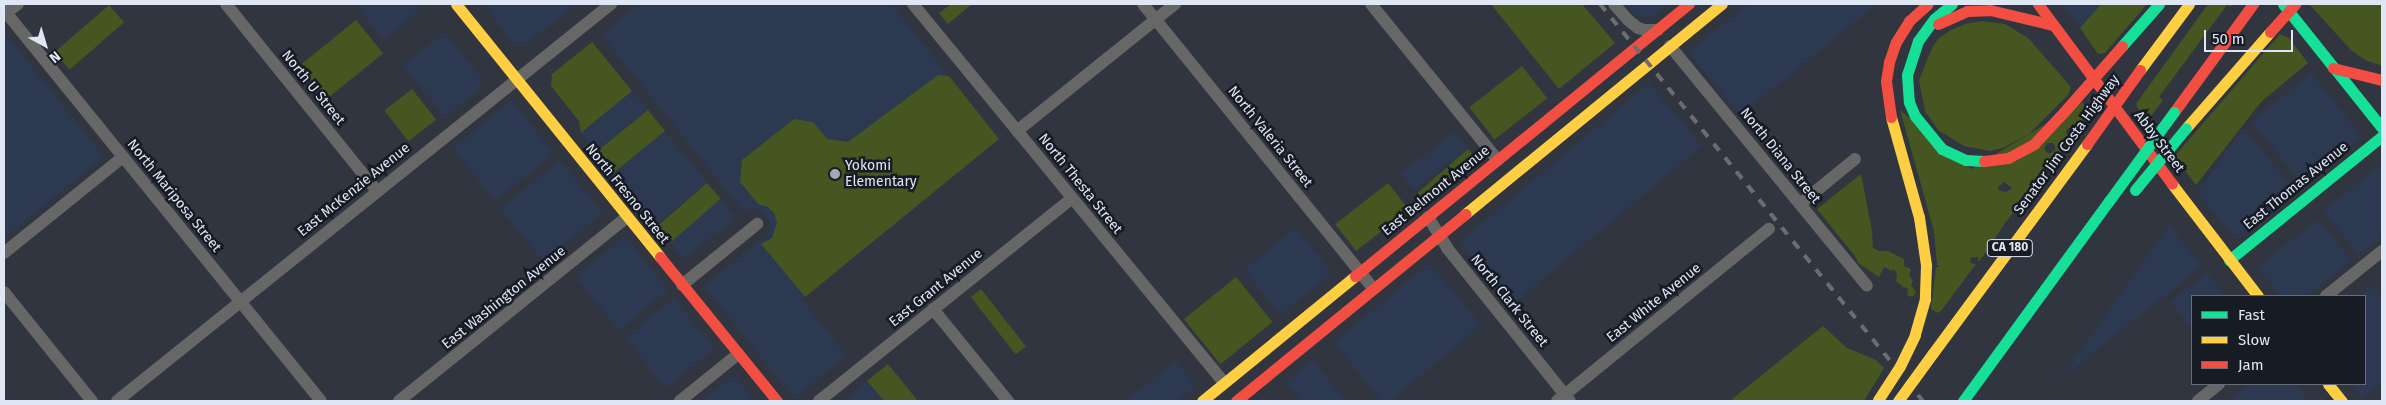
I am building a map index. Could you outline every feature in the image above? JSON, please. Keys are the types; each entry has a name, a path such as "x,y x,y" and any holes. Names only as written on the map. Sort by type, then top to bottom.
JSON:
{"main road":[{"name":"North Fresno Street","path":"456,4 777,401"},
{"name":"East Belmont Avenue","path":"1202,401 1689,4"},
{"path":"1670,46 1667,41 1670,34 1699,9 1700,4"},
{"path":"1236,401 1722,4"},
{"path":"1878,401 1900,366 1915,335 1925,299 1926,265 1919,217 1890,112 1886,81 1889,62 1896,42 1909,21 1928,4"},
{"path":"1952,4 1934,19 1918,41 1907,75 1909,102 1915,116 1942,149 1954,155 1979,162 2008,158 2034,144 2159,4"},
{"name":"Abby Street","path":"2038,4 2257,295"},
{"name":"Senator Jim Costa Highway","path":"1898,401 2189,4"},
{"path":"1965,398 2253,4"},
{"path":"2283,4 2382,128"},
{"path":"2128,198 2186,128 2295,4"},
{"path":"1918,41 1943,20 1976,10 2000,12 2022,20 2053,25"},
{"path":"2333,68 2382,80"},
{"name":"East Thomas Avenue","path":"2229,260 2382,136"},
{"path":"1965,398 2033,324"},
{"path":"2329,385 2342,401"}],"street":[{"path":"5,11 18,4"},
{"name":"North U Street","path":"226,4 377,191"},
{"name":"East McKenzie Avenue","path":"118,401 610,4"},
{"name":"North Thesta Street","path":"913,4 1224,383"},
{"name":"North Valeria Street","path":"1143,4 1373,288"},
{"path":"1017,131 1175,4"},
{"path":"1371,4 1498,160"},
{"path":"1614,4 1638,28 1658,30"},
{"name":"North Mariposa Street","path":"5,11 321,401"},
{"name":"North Diana Street","path":"1670,46 1867,286"},
{"path":"4,253 123,157"},
{"path":"1800,204 1855,158"},
{"name":"East Grant Avenue","path":"820,401 1072,198"},
{"name":"East Washington Avenue","path":"399,401 627,217"},
{"name":"North Clark Street","path":"1428,217 1438,235 1564,399"},
{"path":"682,285 757,224"},
{"name":"East White Avenue","path":"1564,399 1769,229"},
{"path":"2327,295 2382,251"},
{"path":"4,292 92,401"},
{"path":"933,309 1008,401"},
{"path":"680,401 738,354"},
{"path":"2198,401 2218,385"}],"shaded area":[{"path":"354,4 421,4 423,7 383,40"},
{"path":"483,4 578,4 523,45 513,43"},
{"name":"Yokomi Elementary","path":"639,4 891,4 999,139 802,300 846,356 794,399 704,286 766,238 771,228 768,216 757,208 743,211 601,34"},
{"path":"1625,4 1668,4 1652,17 1636,16"},
{"path":"1748,4 1877,4 1740,115 1688,52"},
{"path":"2062,4 2101,4 2080,28"},
{"path":"4,32 104,157 4,238"},
{"path":"444,32 481,77 479,89 445,118 403,65"},
{"path":"2311,73 2363,137 2303,185 2251,121"},
{"path":"1649,83 1702,146 1512,305 1460,242"},
{"path":"632,91 648,110 598,153 581,133"},
{"path":"512,100 552,152 550,157 495,201 453,148"},
{"path":"2244,128 2295,191 2235,239 2197,192"},
{"path":"665,131 707,183 655,225 613,173"},
{"path":"1455,132 1468,149 1413,190 1401,173"},
{"path":"560,160 603,213 543,261 500,208"},
{"path":"2382,163 2382,237 2359,255 2323,211"},
{"path":"721,199 736,219 683,259 667,239"},
{"path":"2318,219 2352,261 2308,295 2280,295 2257,267"},
{"path":"2169,225 2202,266 2060,379"},
{"path":"1296,228 1329,269 1329,276 1280,315 1244,270"},
{"path":"625,236 668,290 619,330 575,276"},
{"path":"1429,263 1481,325 1391,401 1381,401 1334,343"},
{"path":"2207,273 2225,295 2191,295 2191,328 2170,302"},
{"path":"2372,286 2382,298 2382,382 2361,399 2351,385 2366,385 2366,295 2361,295"},
{"path":"674,298 715,349 666,388 625,338"},
{"path":"1176,360 1196,386 1177,401 1125,401"},
{"path":"1313,360 1346,401 1301,401 1285,382"},
{"path":"734,375 755,401 702,401"},
{"path":"867,381 884,401 842,401"},
{"path":"2249,385 2296,385 2309,401 2228,401"}],"green space":[{"path":"951,4 972,4 948,24 939,13"},
{"path":"1491,4 1582,4 1615,43 1559,89"},
{"path":"2101,4 2147,4 2105,53 2098,54 2080,28"},
{"path":"2208,4 2233,4 2231,7 2227,5 2159,97 2163,100 2152,115 2143,119 2136,104"},
{"path":"2309,4 2382,4 2382,66 2365,60 2352,51"},
{"path":"109,5 124,22 70,70 55,52"},
{"path":"356,20 383,53 326,99 299,66"},
{"path":"1982,21 2005,24 2028,38 2071,87 2068,95 2029,134 2003,148 1990,151 1964,146 1938,130 1925,111 1919,80 1932,48 1938,39 1949,31 1965,24"},
{"path":"2280,34 2289,38 2308,63 2261,102 2196,185 2174,157"},
{"path":"592,42 632,91 581,133 579,121 551,86 552,74"},
{"path":"1522,66 1547,98 1494,140 1469,107"},
{"path":"938,75 949,76 999,139 805,297 761,244 772,238 777,222 774,213 768,207 758,204 740,182 742,160 794,119 813,122 827,139 848,142"},
{"path":"412,89 436,120 408,141 384,111"},
{"path":"2082,102 2088,111 2074,133 2074,129 2069,128 2066,130 2067,135 2071,137 2074,134 2005,223 1984,255 1978,262 1978,257 1971,257 1970,263 1976,264 1938,313 1931,309 1936,267 1939,267 1937,265 1934,231 1900,110 1971,169","holes":["2047,143 2053,143 2055,146 2055,150 2049,154 2044,149","2004,182 2012,188 2007,192 1999,191 1998,187"]},
{"path":"648,110 665,131 613,173 596,152"},
{"path":"1468,149 1475,157 1425,201 1417,193"},
{"path":"1861,174 1872,231 1873,248 1879,251 1888,251 1904,259 1904,266 1911,269 1909,276 1913,280 1911,285 1916,293 1912,297 1907,295 1908,288 1903,287 1896,281 1897,274 1894,269 1893,271 1884,267 1879,277 1858,263 1855,256 1817,209"},
{"path":"707,183 721,199 672,241 658,226"},
{"path":"1388,183 1409,210 1356,251 1335,224"},
{"path":"1236,277 1273,322 1220,364 1184,319"},
{"path":"981,289 1026,347 1016,355 971,297"},
{"path":"1823,326 1847,348 1876,360 1884,368 1864,401 1734,401 1732,399"},
{"path":"888,364 918,401 884,401 867,381"}],"railway":[{"path":"1600,4 1923,401"}],"traffic: fast":[{"path":"1952,4 1934,19 1918,41 1907,75 1909,102 1915,116 1942,149 1966,160 1984,161"},
{"path":"2122,46 2159,4"},
{"path":"2283,4 2382,128"},
{"path":"2109,201 2174,112"},
{"path":"2135,190 2186,128"},
{"path":"2229,260 2382,136"},
{"path":"1963,401 2109,201"}],"traffic: slow":[{"path":"456,4 660,257"},
{"path":"1465,214 1722,4"},
{"path":"2140,70 2189,4"},
{"path":"2186,128 2270,32"},
{"path":"1891,117 1919,217 1926,265 1925,299 1915,335"},
{"path":"1933,353 2087,144"},
{"path":"2172,184 2257,295"},
{"path":"1202,401 1355,276"},
{"path":"1878,400 1900,366 1915,335"},
{"path":"1898,401 1933,353"},
{"path":"2329,385 2342,401"}],"traffic: jam":[{"path":"1355,276 1689,4"},
{"path":"1891,117 1886,81 1889,62 1896,42 1909,21 1928,4"},
{"path":"2038,4 2172,184"},
{"path":"2174,112 2253,4"},
{"path":"2270,32 2295,4"},
{"path":"1938,24 1967,11 1990,10 2053,25"},
{"path":"2063,113 2122,46"},
{"path":"2333,68 2382,80"},
{"path":"2087,144 2140,70"},
{"path":"1984,161 2008,158 2034,144 2063,113"},
{"path":"1236,401 1465,214"},
{"path":"660,257 777,401"}],"place":[{"name":"Yokomi Elementary","path":"835,174"}]}
